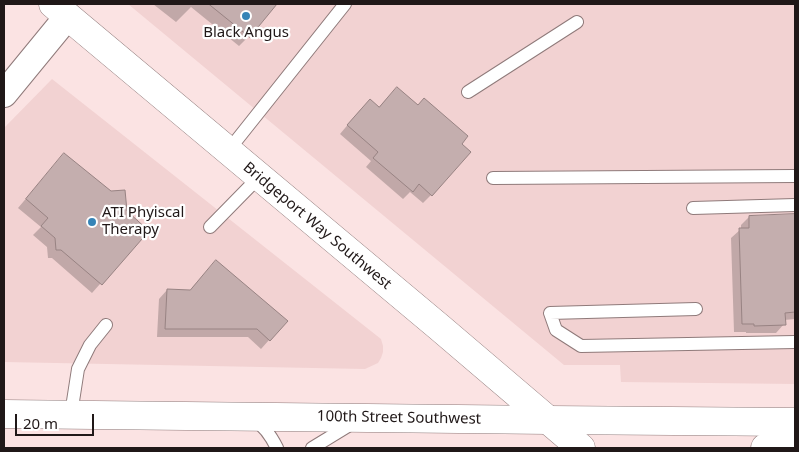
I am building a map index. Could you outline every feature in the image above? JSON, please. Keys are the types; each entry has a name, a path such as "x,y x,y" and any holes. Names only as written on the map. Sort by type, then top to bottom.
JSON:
{"main road":[{"name":"Bridgeport Way Southwest","path":"64,10 228,151 581,448"},
{"name":"100th Street Southwest","path":"4,414 795,422"},
{"path":"765,448 795,439"}],"street":[{"path":"4,94 64,10"}],"lane":[{"path":"228,151 345,4"},
{"path":"468,92 577,22"},
{"path":"493,178 795,176"},
{"path":"210,227 259,177"},
{"path":"693,208 795,205"},
{"path":"696,309 550,313 556,330 581,346 795,342"},
{"path":"70,414 78,369 90,345 106,325"},
{"path":"248,417 259,423 268,432 278,448"},
{"path":"312,448 362,418"}],"shaded area":[{"path":"128,4 795,4 795,384 621,382 620,365 564,365"},
{"path":"52,79 381,339 383,352 378,363 365,369 4,362 4,128"}],"building":[{"name":"Black Angus","path":"209,4 277,4 250,37"},
{"path":"397,87 418,105 424,98 468,136 462,144 471,152 432,196 419,184 413,192 373,158 378,152 347,125 370,99 379,107"},
{"name":"ATI Phyiscal Therapy","path":"64,153 111,191 125,190 127,211 149,231 102,285 61,250 56,250 55,238 41,226 48,218 26,199"},
{"path":"795,214 795,312 785,313 786,325 754,326 754,324 742,324 739,228 749,228 749,216"},
{"path":"216,260 288,321 270,341 257,329 165,329 167,289 190,290"}],"place":[{"name":"Black Angus","path":"246,16"},
{"name":"ATI Phyiscal Therapy","path":"92,222"}]}
